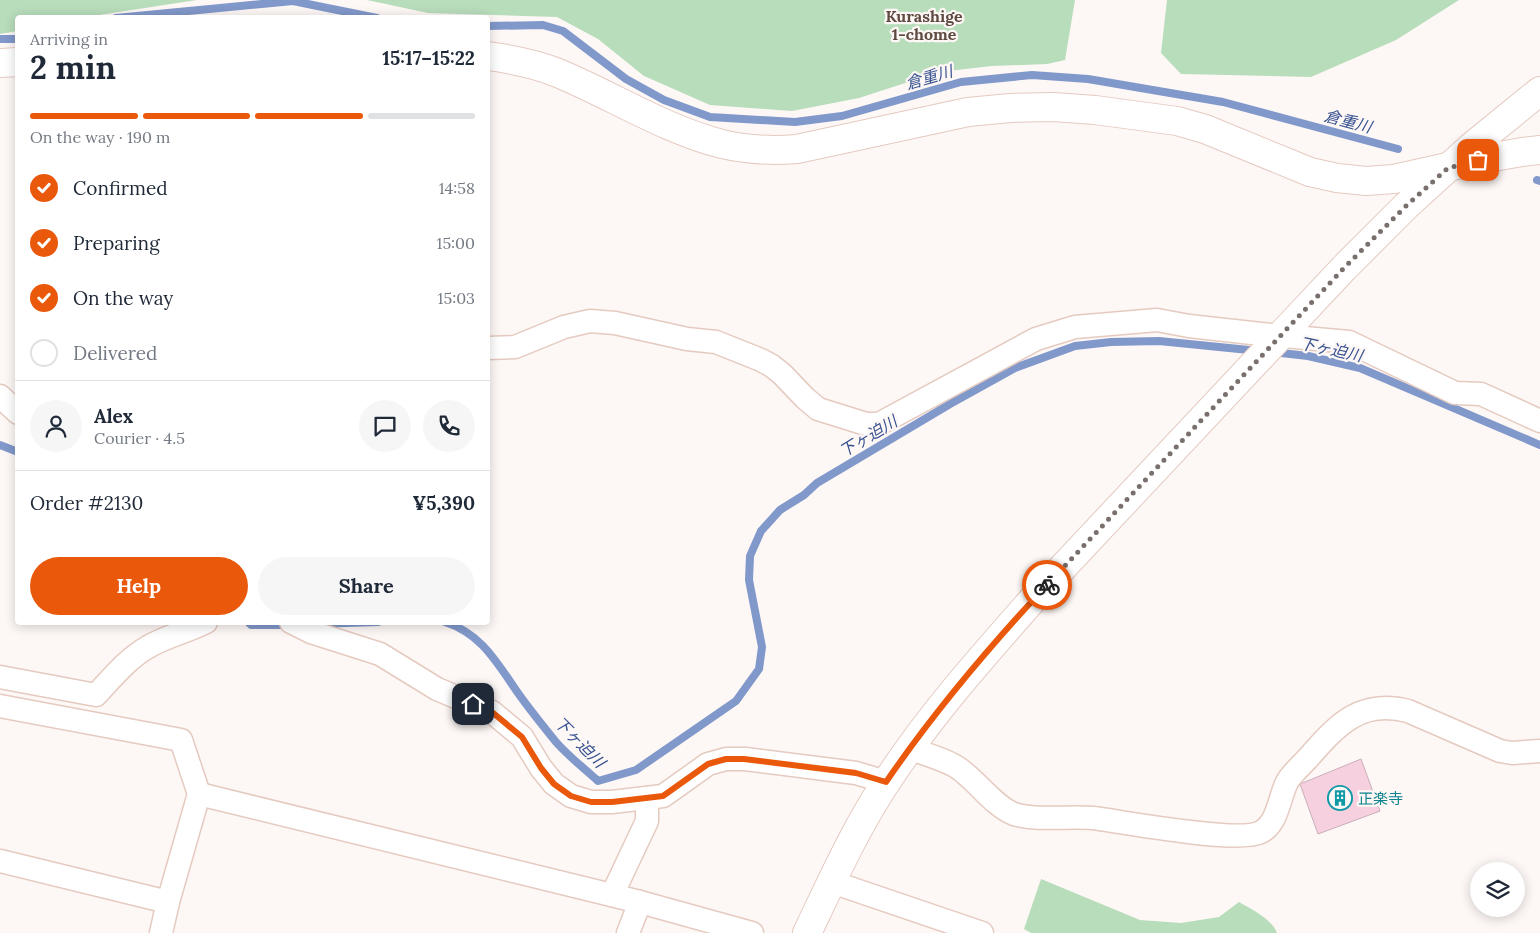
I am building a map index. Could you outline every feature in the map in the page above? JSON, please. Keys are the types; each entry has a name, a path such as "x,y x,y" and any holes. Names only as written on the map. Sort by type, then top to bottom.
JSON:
{"street":[{"path":"490,56 505,58 556,72 672,126 720,143 771,151 797,149 968,112 1010,108 1053,107 1113,112 1177,121 1205,129 1310,172 1337,178 1366,181 1394,180 1457,164 1540,150"},
{"path":"0,63 15,62"},
{"path":"808,933 853,839 886,782 934,715 1003,633 1344,268 1406,206 1540,91"},
{"path":"490,348 515,347 564,327 590,321 615,323 687,339 716,342 772,366 818,409 866,424 879,424 1036,339 1074,328 1157,320 1189,326 1280,337 1349,342 1455,393 1482,394 1540,421"},
{"path":"0,396 15,410"},
{"path":"0,676 96,695 130,659 148,646 200,625"},
{"path":"297,625 311,632 380,654 437,689 492,712 522,737 554,784 571,796 591,802 647,798 668,793 708,764 726,759 744,759 856,773 886,782"},
{"path":"0,706 181,740 199,794 161,933"},
{"path":"909,748 956,766 988,795 1012,813 1027,817 1092,818 1206,833 1249,836 1262,832 1272,822 1288,781 1331,732 1346,719 1361,711 1394,708 1408,711 1500,751 1512,753 1540,751"},
{"path":"199,794 640,902 752,933"},
{"path":"612,895 644,829 648,814 647,798"},
{"path":"0,861 168,902"},
{"path":"832,882 982,933"},
{"path":"628,933 640,902"}],"green space":[{"path":"0,0 197,0 99,15 15,15 15,31 0,34"},
{"path":"367,0 1075,0 1065,60 1047,64 992,66 939,72 859,98 792,111 710,105 644,76 598,39 557,17 428,13"},
{"path":"1167,0 1459,0 1396,40 1311,77 1181,74 1161,53"},
{"path":"1041,879 1140,920 1181,923 1219,917 1239,902 1271,923 1277,933 1031,933 1024,929"}],"building":[{"name":"正楽寺","path":"1361,759 1380,811 1318,834 1300,784"}],"waterway":[{"name":"倉重川","path":"147,15 293,1 362,15"},
{"name":"倉重川","path":"490,26 543,25 563,31 626,79 664,100 710,117 795,122 842,116 961,82 1032,75 1088,79 1223,102 1398,149"},
{"name":"倉重川","path":"0,39 15,39"},
{"name":"下ヶ迫川","path":"453,625 469,634 488,651 527,706 556,742 598,781 636,770 736,701 759,669 762,647 749,580 750,556 761,531 780,510 804,495 817,483 950,404 1015,368 1075,346 1111,342 1159,341 1259,351"},
{"name":"下ヶ迫川","path":"1272,352 1308,356 1360,368 1540,445"},
{"name":"下ヶ迫川","path":"0,445 15,451"},
{"name":"下ヶ迫川","path":"251,625 290,625"}],"way so far":[{"path":"1047,585 1344,268 1406,206 1448,168 1478,160"}],"place":[{"name":"正楽寺","path":"1340,798"}],"district":[{"name":"Kurashige 1-chome","path":"924,25"}],"route":[{"path":"473,704 492,712 522,737 541,768 554,784 571,796 591,802 612,802 663,796 708,764 726,759 744,759 856,773 886,782 934,715 991,647 1047,585"}]}
